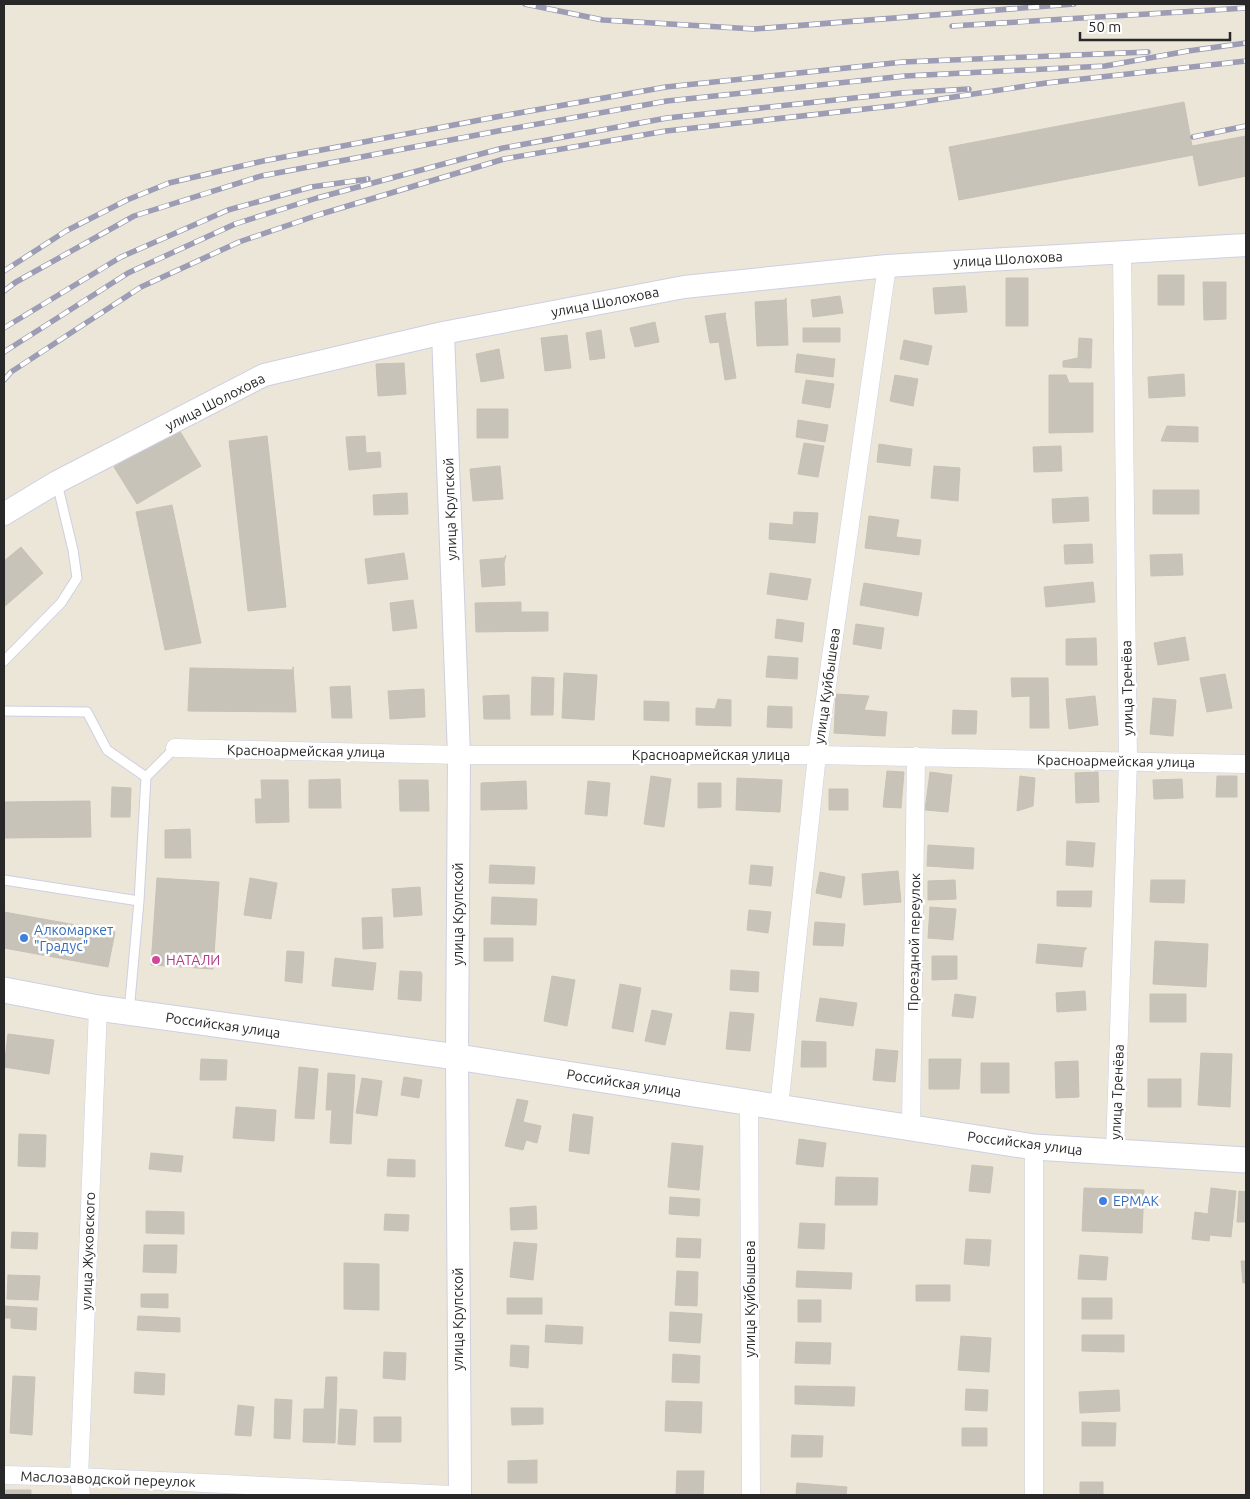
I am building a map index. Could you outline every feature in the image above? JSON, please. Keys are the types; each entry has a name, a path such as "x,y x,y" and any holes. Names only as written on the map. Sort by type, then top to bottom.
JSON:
{"main road":[{"name":"Российская улица","path":"4,990 98,1008 457,1057 1034,1147 1246,1160"}],"street":[{"name":"улица Шолохова","path":"4,514 57,482 264,375 444,333 684,287 887,266 1246,245"},
{"name":"улица Тренёва","path":"1115,1152 1128,760 1122,253"},
{"name":"улица Куйбышева","path":"779,1107 817,754 887,266"},
{"name":"улица Крупской","path":"444,333 459,755 457,1057 460,1495"},
{"name":"Красноармейская улица","path":"175,748 459,755 817,754 1246,764"},
{"name":"Проездной переулок","path":"911,1128 916,756"},
{"name":"улица Жуковского","path":"80,1495 79,1476 98,1008"},
{"name":"улица Куйбышева","path":"748,1103 751,1495"},
{"path":"1034,1147 1034,1495"},
{"name":"Маслозаводской переулок","path":"4,1474 79,1476 452,1495"}],"lane":[{"path":"4,661 61,604 77,578 73,550 57,482"},
{"path":"4,712 87,712 107,750 146,777"},
{"path":"129,1012 139,902 146,777 175,748"},
{"path":"4,880 139,902"}],"building":[{"path":"1184,102 1192,146 1246,136 1246,176 1199,186 1193,155 959,200 949,147"},
{"path":"1158,275 1184,275 1184,305 1158,305"},
{"path":"1006,278 1028,278 1028,326 1006,326"},
{"path":"1203,282 1226,282 1226,319 1204,320"},
{"path":"965,286 967,312 935,314 933,288"},
{"path":"840,296 843,313 813,317 811,300"},
{"path":"786,298 788,345 757,346 755,302 785,300"},
{"path":"726,313 736,378 725,380 719,342 710,343 705,316"},
{"path":"655,322 659,342 635,347 630,328"},
{"path":"803,328 840,328 840,342 803,342"},
{"path":"601,330 605,358 590,360 586,333"},
{"path":"567,335 571,368 545,371 541,338"},
{"path":"1079,338 1092,339 1091,368 1063,367 1063,361 1078,358"},
{"path":"904,340 932,346 928,365 900,359"},
{"path":"499,349 504,378 481,382 476,354"},
{"path":"797,354 835,359 833,377 795,372"},
{"path":"404,363 406,394 378,396 376,364"},
{"path":"1184,374 1185,396 1149,398 1148,377"},
{"path":"895,375 918,379 913,406 890,401"},
{"path":"1049,375 1066,375 1069,383 1093,383 1093,432 1049,433"},
{"path":"806,380 834,384 830,408 802,403"},
{"path":"477,409 508,409 508,438 477,438"},
{"path":"798,420 828,425 825,442 796,437"},
{"path":"1167,426 1198,427 1198,442 1161,441"},
{"path":"178,428 201,466 137,504 114,467"},
{"path":"267,436 286,607 248,611 229,441"},
{"path":"365,436 366,453 380,452 381,467 349,470 346,437"},
{"path":"804,443 824,446 818,477 798,474"},
{"path":"879,444 912,449 910,466 877,462"},
{"path":"1061,446 1062,471 1034,472 1033,447"},
{"path":"500,466 503,499 473,501 470,469"},
{"path":"934,466 960,468 958,501 931,498"},
{"path":"1153,490 1199,490 1199,514 1153,514"},
{"path":"407,493 408,514 374,515 373,495"},
{"path":"1088,497 1089,521 1053,523 1052,499"},
{"path":"172,505 201,643 165,650 136,512"},
{"path":"794,512 818,513 815,543 769,539 770,523 793,525"},
{"path":"869,516 899,520 896,537 921,540 919,555 865,548"},
{"path":"1092,544 1093,563 1065,564 1064,545"},
{"path":"21,547 43,573 4,607 4,561"},
{"path":"404,553 408,579 368,584 365,559"},
{"path":"1182,554 1183,575 1151,576 1150,555"},
{"path":"506,555 504,563 505,585 482,587 480,560 504,558"},
{"path":"770,573 811,579 807,600 767,594"},
{"path":"1093,582 1095,602 1046,607 1044,587"},
{"path":"864,583 922,593 918,616 860,605"},
{"path":"413,600 417,628 393,631 390,603"},
{"path":"521,602 521,612 548,612 548,631 476,632 475,603"},
{"path":"777,619 804,623 802,642 775,638"},
{"path":"856,624 884,628 881,649 853,644"},
{"path":"1185,637 1189,660 1158,665 1154,643"},
{"path":"1096,638 1097,665 1066,665 1066,639"},
{"path":"768,656 798,658 797,679 766,677"},
{"path":"293,667 296,712 188,711 190,668 293,670"},
{"path":"564,673 597,675 594,720 562,718"},
{"path":"1225,674 1232,708 1207,712 1200,678"},
{"path":"532,677 554,678 553,715 531,715"},
{"path":"1011,678 1048,678 1049,728 1030,728 1030,696 1012,697"},
{"path":"350,686 352,718 332,718 330,687"},
{"path":"424,689 425,717 390,719 388,691"},
{"path":"836,694 869,696 864,710 887,712 885,736 834,733"},
{"path":"509,695 510,719 484,719 483,696"},
{"path":"1095,696 1098,725 1069,729 1066,699"},
{"path":"1153,698 1176,700 1173,736 1150,734"},
{"path":"718,699 731,700 731,726 696,725 696,708 715,709"},
{"path":"644,701 669,702 669,721 644,720"},
{"path":"768,706 792,707 792,728 767,727"},
{"path":"953,710 977,711 976,734 952,734"},
{"path":"887,771 904,772 901,808 883,807"},
{"path":"930,772 952,775 948,812 925,810"},
{"path":"1098,772 1099,802 1076,803 1075,773"},
{"path":"651,776 671,779 664,827 644,824"},
{"path":"1020,776 1035,778 1033,806 1017,811"},
{"path":"1217,776 1237,776 1237,797 1216,797"},
{"path":"737,778 782,780 780,812 736,810"},
{"path":"340,779 341,808 309,808 309,780"},
{"path":"1182,779 1183,798 1154,799 1153,780"},
{"path":"261,780 288,780 289,822 256,823 255,799 262,799"},
{"path":"399,780 428,780 429,811 400,811"},
{"path":"526,781 527,809 481,810 481,783"},
{"path":"588,781 610,783 607,816 585,814"},
{"path":"698,783 721,783 721,807 698,808"},
{"path":"112,787 131,788 130,817 111,817"},
{"path":"829,789 848,789 848,810 829,810"},
{"path":"90,801 91,837 4,838 4,802"},
{"path":"190,829 191,858 165,858 165,830"},
{"path":"1067,841 1095,843 1093,867 1066,865"},
{"path":"928,845 974,848 973,869 927,866"},
{"path":"490,865 535,867 534,884 489,883"},
{"path":"751,865 773,867 771,886 749,884"},
{"path":"898,871 901,902 864,905 862,874"},
{"path":"820,872 845,877 841,898 816,893"},
{"path":"157,878 219,882 213,969 151,965"},
{"path":"250,878 277,883 271,919 244,915"},
{"path":"955,880 956,899 928,900 928,881"},
{"path":"1151,880 1185,880 1184,903 1150,902"},
{"path":"420,887 422,915 394,917 392,889"},
{"path":"1057,891 1092,891 1091,907 1057,906"},
{"path":"492,897 537,899 536,925 491,924"},
{"path":"930,907 956,909 953,940 928,938"},
{"path":"749,910 771,912 768,933 747,930"},
{"path":"4,912 115,932 108,967 4,948"},
{"path":"382,917 383,948 363,949 362,918"},
{"path":"815,922 845,924 843,946 813,945"},
{"path":"484,938 513,938 513,961 484,961"},
{"path":"1155,941 1208,944 1206,987 1153,984"},
{"path":"1038,944 1087,948 1084,951 1082,967 1036,963"},
{"path":"287,951 304,952 302,983 285,981"},
{"path":"932,956 957,956 957,979 932,980"},
{"path":"335,958 376,963 373,990 332,986"},
{"path":"731,970 759,972 758,992 730,990"},
{"path":"400,971 421,972 421,1001 398,999"},
{"path":"552,976 575,980 567,1026 544,1021"},
{"path":"620,984 641,988 633,1032 612,1028"},
{"path":"1085,991 1086,1010 1057,1012 1056,993"},
{"path":"955,994 976,997 973,1018 952,1016"},
{"path":"1150,994 1186,994 1186,1022 1150,1022"},
{"path":"820,998 857,1003 853,1026 816,1021"},
{"path":"652,1010 672,1014 665,1045 645,1041"},
{"path":"730,1012 754,1014 750,1051 726,1049"},
{"path":"8,1034 54,1040 49,1074 4,1067"},
{"path":"802,1041 826,1042 826,1067 801,1067"},
{"path":"876,1049 898,1051 895,1082 873,1080"},
{"path":"1201,1053 1232,1054 1230,1107 1198,1105"},
{"path":"201,1059 227,1060 226,1080 200,1080"},
{"path":"929,1059 961,1059 959,1089 929,1089"},
{"path":"1078,1061 1079,1097 1056,1098 1055,1062"},
{"path":"981,1063 1009,1063 1009,1093 981,1093"},
{"path":"299,1067 318,1069 314,1119 295,1118"},
{"path":"328,1073 355,1075 351,1144 330,1143 332,1110 326,1110"},
{"path":"404,1077 422,1080 419,1098 401,1095"},
{"path":"362,1078 382,1081 377,1116 356,1113"},
{"path":"1148,1079 1181,1079 1181,1107 1148,1107"},
{"path":"517,1099 528,1101 523,1122 541,1126 537,1143 526,1140 523,1150 505,1146"},
{"path":"236,1107 276,1110 274,1141 233,1138"},
{"path":"573,1114 593,1117 589,1154 569,1151"},
{"path":"19,1134 46,1135 45,1167 18,1166"},
{"path":"799,1139 826,1143 823,1167 796,1164"},
{"path":"672,1143 703,1146 699,1190 668,1187"},
{"path":"151,1153 183,1156 181,1172 149,1169"},
{"path":"388,1159 415,1160 415,1177 387,1176"},
{"path":"972,1165 993,1167 990,1193 969,1191"},
{"path":"836,1177 878,1178 877,1205 835,1205"},
{"path":"1084,1188 1144,1190 1142,1233 1082,1231"},
{"path":"1211,1188 1236,1191 1231,1237 1210,1235 1209,1241 1192,1239 1195,1212 1208,1214"},
{"path":"1239,1191 1246,1192 1246,1222 1237,1222"},
{"path":"670,1197 700,1199 699,1216 669,1214"},
{"path":"536,1206 537,1229 511,1230 510,1208"},
{"path":"146,1211 184,1212 184,1234 146,1233"},
{"path":"385,1214 409,1215 408,1231 384,1230"},
{"path":"800,1223 825,1224 824,1249 798,1248"},
{"path":"12,1232 38,1233 37,1249 11,1248"},
{"path":"677,1238 701,1239 700,1258 676,1257"},
{"path":"966,1239 991,1240 989,1266 964,1264"},
{"path":"514,1242 537,1244 533,1280 510,1277"},
{"path":"144,1245 177,1245 176,1273 143,1272"},
{"path":"1080,1255 1108,1257 1106,1280 1078,1279"},
{"path":"1241,1261 1246,1261 1246,1283 1243,1283"},
{"path":"344,1263 379,1264 379,1310 344,1309"},
{"path":"677,1271 698,1272 697,1306 675,1305"},
{"path":"797,1271 852,1273 851,1289 796,1287"},
{"path":"8,1275 40,1276 38,1300 7,1299"},
{"path":"916,1285 950,1285 950,1301 916,1301"},
{"path":"141,1294 168,1294 168,1308 141,1307"},
{"path":"507,1298 542,1298 542,1314 507,1314"},
{"path":"1082,1298 1112,1298 1112,1319 1082,1319"},
{"path":"798,1300 821,1300 821,1322 798,1322"},
{"path":"4,1306 37,1308 36,1330 11,1328 11,1318 4,1318"},
{"path":"670,1312 702,1314 700,1343 669,1341"},
{"path":"138,1316 180,1318 180,1332 137,1330"},
{"path":"546,1325 583,1327 582,1344 545,1342"},
{"path":"1082,1335 1124,1335 1124,1352 1082,1351"},
{"path":"961,1336 991,1338 989,1372 958,1370"},
{"path":"796,1342 831,1343 830,1364 795,1363"},
{"path":"511,1345 529,1346 528,1368 510,1366"},
{"path":"384,1352 406,1353 405,1380 383,1378"},
{"path":"673,1354 700,1356 699,1383 672,1382"},
{"path":"135,1372 165,1374 164,1395 134,1393"},
{"path":"13,1376 35,1377 32,1435 10,1433"},
{"path":"326,1377 337,1377 335,1443 303,1442 304,1409 324,1409"},
{"path":"795,1386 855,1387 854,1406 795,1404"},
{"path":"966,1389 988,1390 987,1411 965,1410"},
{"path":"1119,1390 1120,1411 1080,1413 1079,1392"},
{"path":"275,1399 292,1400 290,1439 274,1438"},
{"path":"666,1401 702,1402 701,1433 665,1431"},
{"path":"238,1405 254,1407 251,1436 235,1435"},
{"path":"511,1408 543,1408 543,1424 512,1425"},
{"path":"340,1409 357,1410 355,1445 338,1444"},
{"path":"374,1417 401,1417 401,1442 374,1442"},
{"path":"1082,1422 1116,1423 1115,1446 1082,1446"},
{"path":"962,1428 987,1428 987,1446 962,1446"},
{"path":"792,1435 823,1436 822,1457 791,1457"},
{"path":"537,1460 537,1483 508,1483 508,1461"},
{"path":"677,1471 704,1471 703,1495 676,1495"},
{"path":"1080,1482 1103,1482 1103,1495 1080,1495"},
{"path":"797,1483 847,1487 846,1495 796,1495"},
{"path":"4,1490 31,1490 31,1495 4,1495"}],"railway":[{"path":"525,4 603,20 754,29 1074,4"},
{"path":"952,26 1246,8"},
{"path":"4,291 16,282 134,216 261,176 667,101 905,76 1105,66 1246,43"},
{"path":"4,271 66,231 127,200 169,183 263,161 666,87 903,62 1148,52"},
{"path":"4,380 11,372 141,287 239,242 321,214 504,159 666,131 901,105 1046,83 1246,61"},
{"path":"4,352 128,273 235,224 317,198 503,148 667,118 901,93 969,89"},
{"path":"1193,137 1246,126"},
{"path":"4,328 121,257 228,210 311,187 368,179"}],"place":[{"name":"Алкомаркет \"Градус\"","path":"24,938"},
{"name":"НАТАЛИ","path":"156,960"},
{"name":"ЕРМАК","path":"1103,1201"}]}
